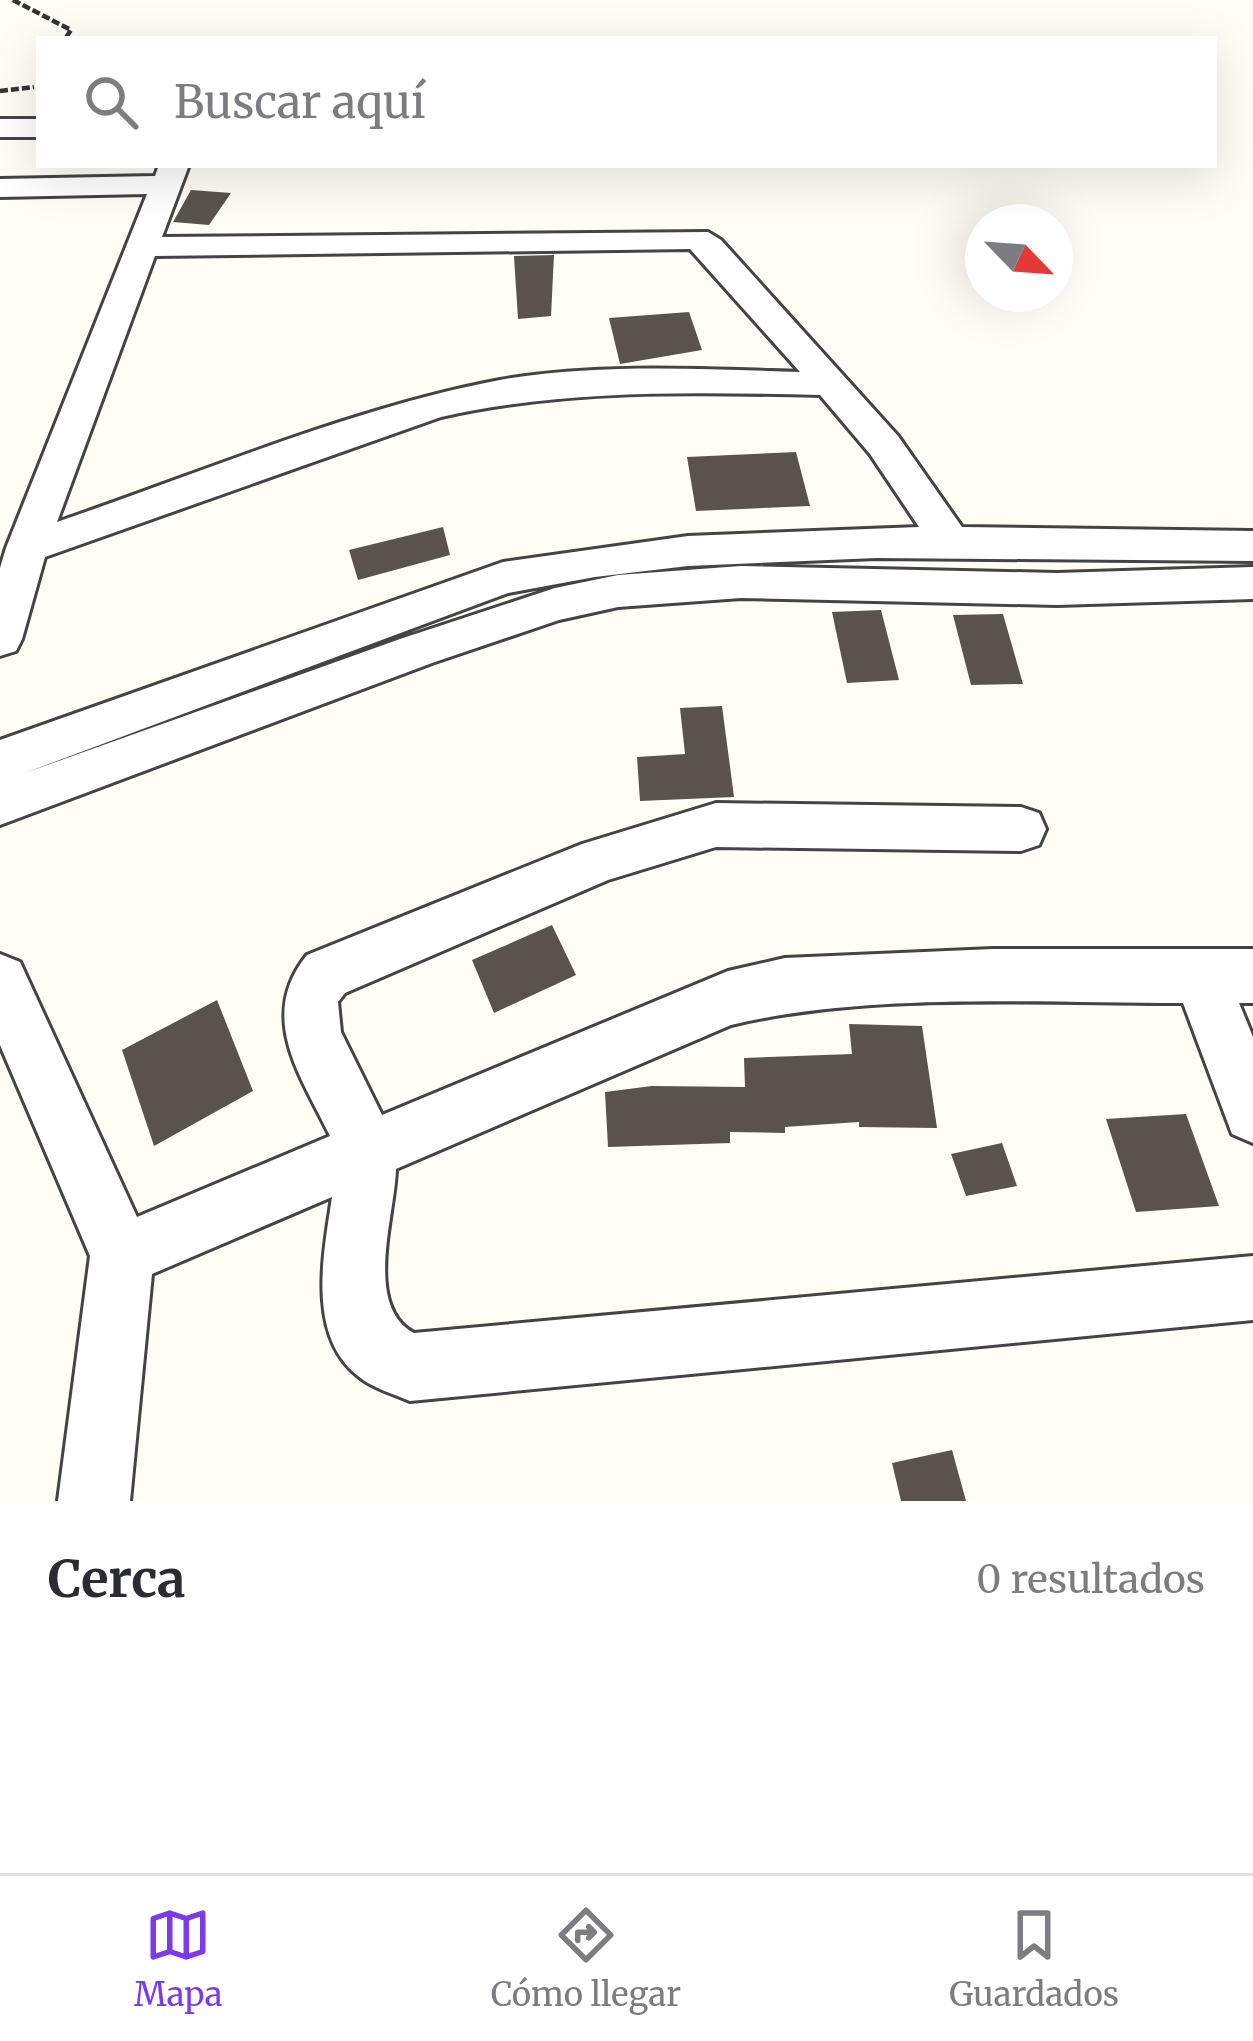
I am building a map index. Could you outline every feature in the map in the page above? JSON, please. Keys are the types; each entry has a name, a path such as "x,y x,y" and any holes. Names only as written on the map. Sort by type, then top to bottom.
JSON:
{"street":[{"path":"0,128 36,128"},
{"path":"0,188 171,175 27,548 0,639"},
{"path":"142,247 697,239 710,247 884,445 953,545"},
{"path":"27,548 432,407 505,392 674,380 827,384"},
{"path":"0,761 503,578 583,561 658,554 953,545 1253,546"},
{"path":"0,803 436,644 555,604 618,591 741,583 1037,589 1253,583"},
{"path":"1021,829 716,825 600,860 326,974 311,990 306,1016 366,1152 354,1298 364,1337 385,1359 410,1367 1253,1288"},
{"path":"122,1256 728,998 785,986 994,976 1227,976 1253,1113"},
{"path":"0,981 122,1256 94,1501"}],"path":[{"path":"13,0 71,30 67,36"},
{"path":"0,91 36,84"}],"building":[{"path":"191,190 231,193 209,225 173,222"},
{"path":"554,255 551,316 518,319 514,256"},
{"path":"689,312 702,350 620,364 609,318"},
{"path":"796,452 810,506 696,511 687,457"},
{"path":"443,527 450,555 358,580 349,550"},
{"path":"881,610 899,680 847,683 832,612"},
{"path":"1003,614 1023,684 971,685 953,615"},
{"path":"722,706 734,797 640,801 637,757 685,754 680,708"},
{"path":"552,925 576,975 494,1013 472,960"},
{"path":"217,1000 253,1091 154,1146 122,1050"},
{"path":"849,1024 922,1026 937,1128 859,1127 859,1122 785,1127 785,1133 730,1132 730,1143 608,1147 605,1092 652,1086 745,1087 744,1058 852,1054"},
{"path":"1186,1114 1219,1206 1136,1212 1106,1119"},
{"path":"1002,1143 1017,1186 966,1196 951,1154"},
{"path":"952,1450 966,1501 901,1501 892,1463"}]}
